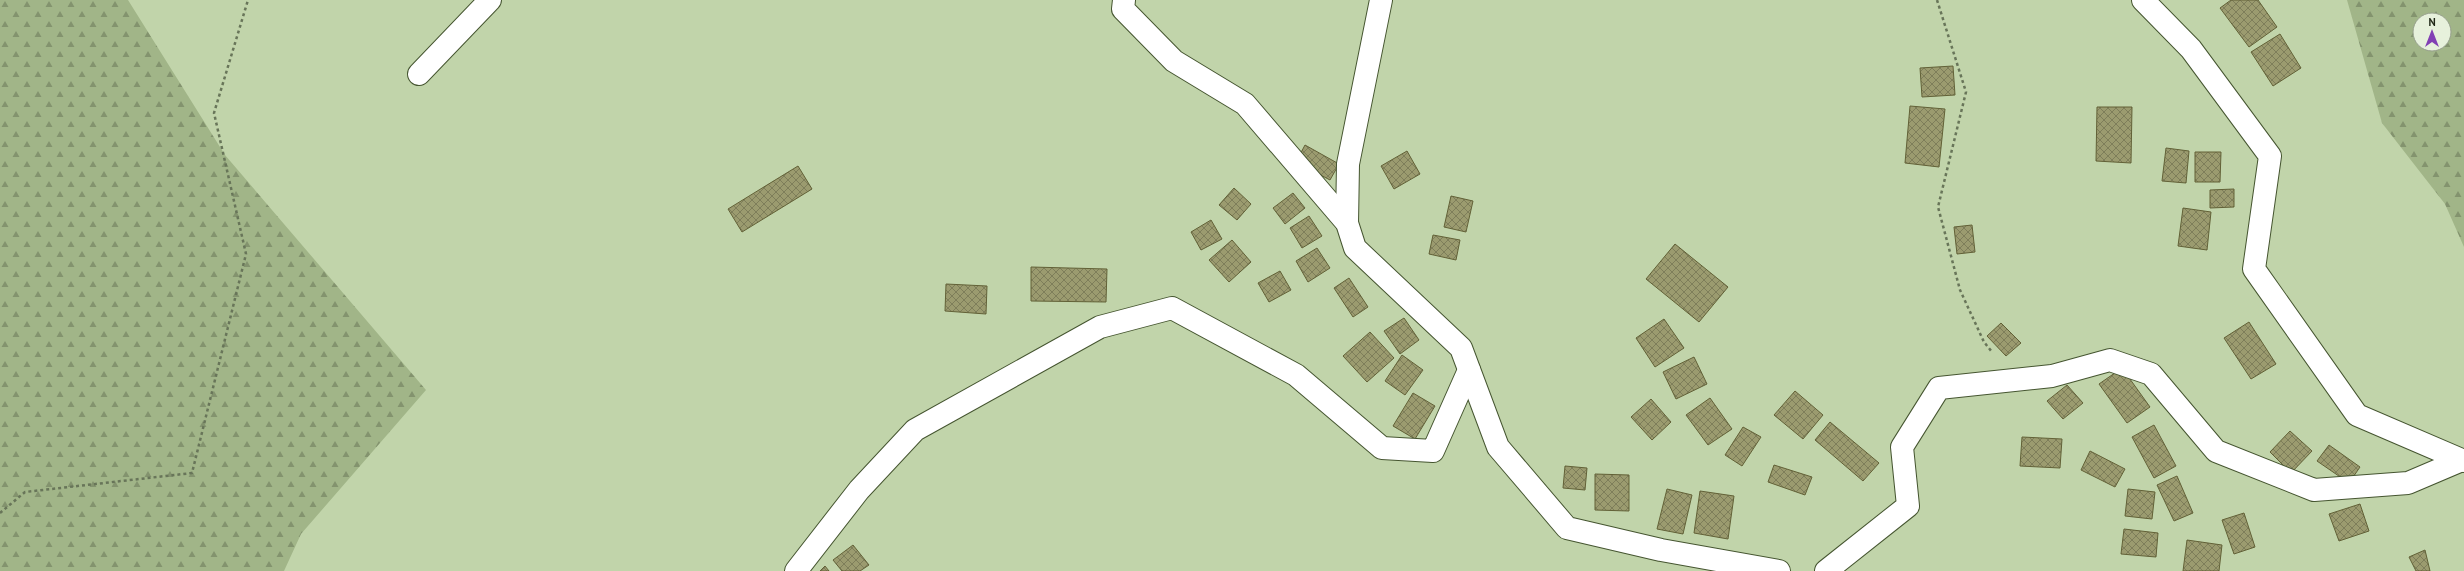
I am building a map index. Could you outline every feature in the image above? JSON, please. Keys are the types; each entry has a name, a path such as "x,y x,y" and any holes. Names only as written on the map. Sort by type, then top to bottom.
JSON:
{"street":[{"path":"419,74 490,0"},
{"path":"1124,0 1122,9 1174,61 1245,104 1347,223"},
{"path":"1381,0 1348,164 1347,223 1355,248 1461,348 1498,447 1567,528 1661,550 1779,571"},
{"path":"2143,0 2191,49 2270,156 2254,269 2357,415 2463,460"},
{"path":"796,571 859,490 915,430 1100,327 1172,308 1296,375 1382,448 1433,451 1469,370"},
{"path":"1826,571 1908,506 1902,447 1939,388 2052,376 2110,360 2151,374 2216,451 2314,490 2408,484 2463,460"}],"path":[{"path":"0,513 25,492 192,473 246,254 214,113 248,0"},
{"path":"1937,0 1966,92 1938,207 1960,290 1984,342 2013,380"}],"green space":[{"path":"0,0 128,0 225,155 426,390 301,534 284,571 0,571"},
{"path":"2347,0 2464,0 2464,247 2445,204 2382,123"}],"building":[{"path":"2231,0 2258,0 2277,27 2249,47 2220,8"},
{"path":"2280,34 2301,68 2273,86 2251,52"},
{"path":"1953,66 1955,95 1922,97 1920,68"},
{"path":"1910,106 1945,109 1939,167 1905,163"},
{"path":"2097,107 2132,107 2131,163 2096,161"},
{"path":"1305,145 1339,164 1330,180 1296,162"},
{"path":"2166,148 2189,151 2186,183 2162,181"},
{"path":"1407,151 1420,174 1394,189 1381,166"},
{"path":"2195,152 2221,152 2220,182 2195,182"},
{"path":"798,166 812,189 742,232 728,209"},
{"path":"1234,188 1251,204 1237,220 1219,205"},
{"path":"2234,189 2234,207 2210,208 2210,190"},
{"path":"1293,193 1305,208 1285,224 1273,208"},
{"path":"1451,196 1473,201 1466,232 1444,227"},
{"path":"2183,208 2211,212 2207,250 2178,246"},
{"path":"1309,216 1322,236 1302,248 1290,228"},
{"path":"1211,220 1222,239 1201,250 1191,232"},
{"path":"1972,225 1975,252 1957,254 1954,227"},
{"path":"1433,235 1460,240 1456,260 1429,254"},
{"path":"1232,240 1251,262 1229,282 1209,260"},
{"path":"1675,244 1728,287 1699,322 1646,279"},
{"path":"1317,248 1330,268 1308,282 1296,261"},
{"path":"1031,267 1107,269 1106,302 1031,301"},
{"path":"1280,271 1291,290 1269,302 1258,283"},
{"path":"1349,278 1368,307 1353,317 1334,288"},
{"path":"946,284 987,286 986,314 945,311"},
{"path":"1404,318 1419,340 1400,354 1384,331"},
{"path":"1664,319 1684,348 1655,367 1636,338"},
{"path":"2249,322 2276,364 2251,379 2224,338"},
{"path":"2001,323 2021,343 2006,356 1987,336"},
{"path":"1370,332 1394,358 1367,382 1343,356"},
{"path":"1402,355 1423,370 1405,395 1385,381"},
{"path":"1694,357 1707,384 1676,399 1663,372"},
{"path":"2122,368 2150,407 2127,423 2099,384"},
{"path":"2067,385 2083,403 2063,419 2047,401"},
{"path":"1795,391 1823,415 1803,439 1774,415"},
{"path":"1413,393 1435,406 1415,439 1393,426"},
{"path":"1710,398 1732,429 1708,445 1686,415"},
{"path":"1651,399 1671,422 1652,440 1631,417"},
{"path":"1830,422 1879,463 1863,481 1815,440"},
{"path":"2154,425 2176,466 2154,478 2132,437"},
{"path":"1743,427 1761,437 1742,466 1725,455"},
{"path":"2290,431 2312,451 2291,473 2270,452"},
{"path":"2022,437 2062,439 2060,468 2020,466"},
{"path":"2329,445 2360,467 2349,483 2317,461"},
{"path":"2090,451 2125,469 2115,487 2081,470"},
{"path":"1774,465 1812,477 1805,495 1768,482"},
{"path":"1565,466 1587,468 1585,490 1563,488"},
{"path":"1595,474 1629,475 1629,511 1595,510"},
{"path":"2177,476 2193,513 2174,521 2157,485"},
{"path":"1667,489 1692,495 1683,534 1657,529"},
{"path":"2128,489 2155,492 2152,519 2125,516"},
{"path":"1700,491 1734,496 1728,539 1694,533"},
{"path":"2360,504 2369,531 2339,541 2329,514"},
{"path":"2244,513 2255,547 2234,554 2222,520"},
{"path":"2124,529 2158,533 2156,557 2121,554"},
{"path":"2187,540 2222,545 2219,571 2183,571"},
{"path":"853,545 869,565 860,571 842,571 833,560"},
{"path":"2425,550 2430,571 2416,571 2409,557"},
{"path":"825,566 829,571 820,571"}]}
